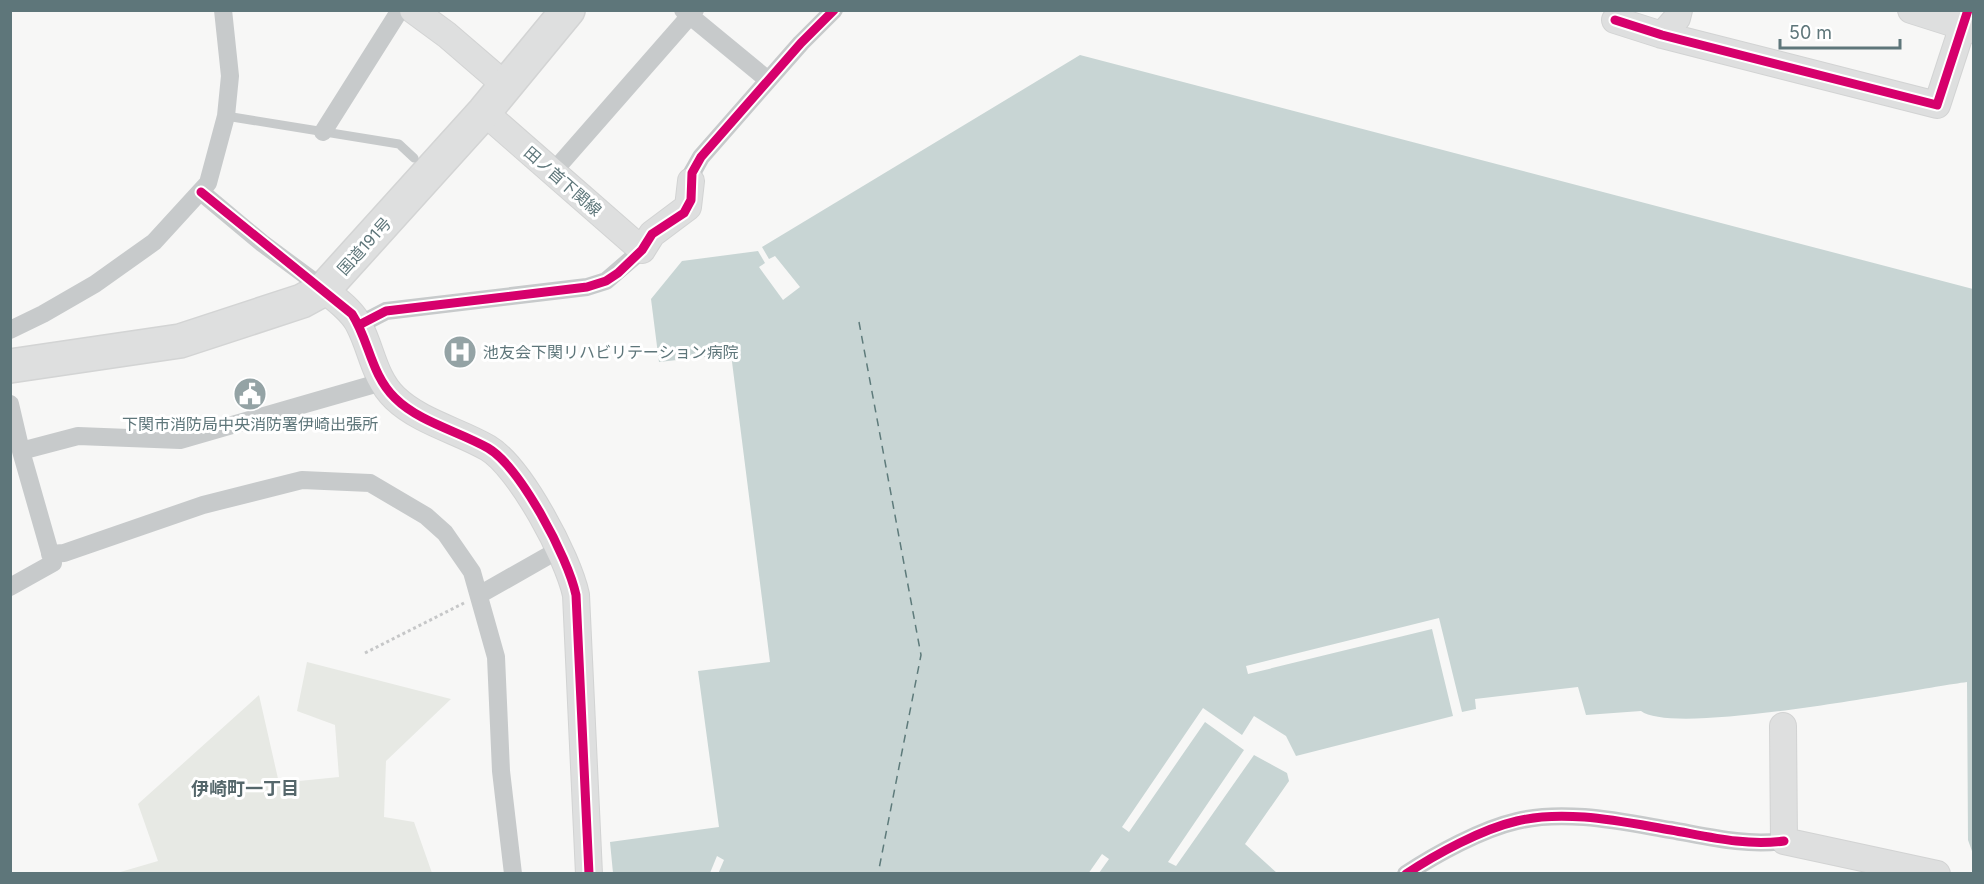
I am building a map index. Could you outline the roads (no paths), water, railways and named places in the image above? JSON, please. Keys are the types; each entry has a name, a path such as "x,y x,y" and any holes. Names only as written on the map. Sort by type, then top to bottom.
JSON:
{"highway":[{"name":"国道191号","path":"10,366 180,341 302,301 324,289 484,112 568,10"}],"street":[{"path":"10,330 43,314 125,263 154,242 208,183 226,116 230,76 223,10"},
{"path":"323,132 400,10"},
{"path":"413,10 447,34 505,85"},
{"path":"359,325 386,311 587,287 606,281 642,250 652,234 688,207 692,172 701,157 768,80 834,10"},
{"path":"1661,23 1677,18 1679,10"},
{"path":"1616,20 1661,23 1937,105 1968,22 1911,10"},
{"path":"553,172 689,12 768,80"},
{"name":"田ノ首下関線","path":"484,112 642,250"},
{"path":"201,192 262,243 324,289 352,314 359,325 382,382 403,406 490,449 511,471 560,549 572,578 576,595 589,873"},
{"path":"17,450 78,436 180,440 382,382"},
{"path":"10,404 17,450 53,563 10,587"},
{"path":"50,554 64,553 203,505 269,486 315,479 352,484 370,483 426,516 445,533 472,572 496,657 501,771 513,873"},
{"path":"479,596 560,549"},
{"path":"1783,726 1784,841"},
{"path":"1406,873 1434,855 1515,821 1535,818 1581,818 1632,823 1754,844 1784,841 1937,873"}],"lane":[{"path":"226,116 399,144 414,158"}],"place":[{"name":"池友会下関リハビリテーション病院","path":"460,352"},
{"name":"下関市消防局中央消防署伊崎出張所","path":"250,394"}],"district":[{"name":"伊崎町一丁目","path":"245,789"}]}
